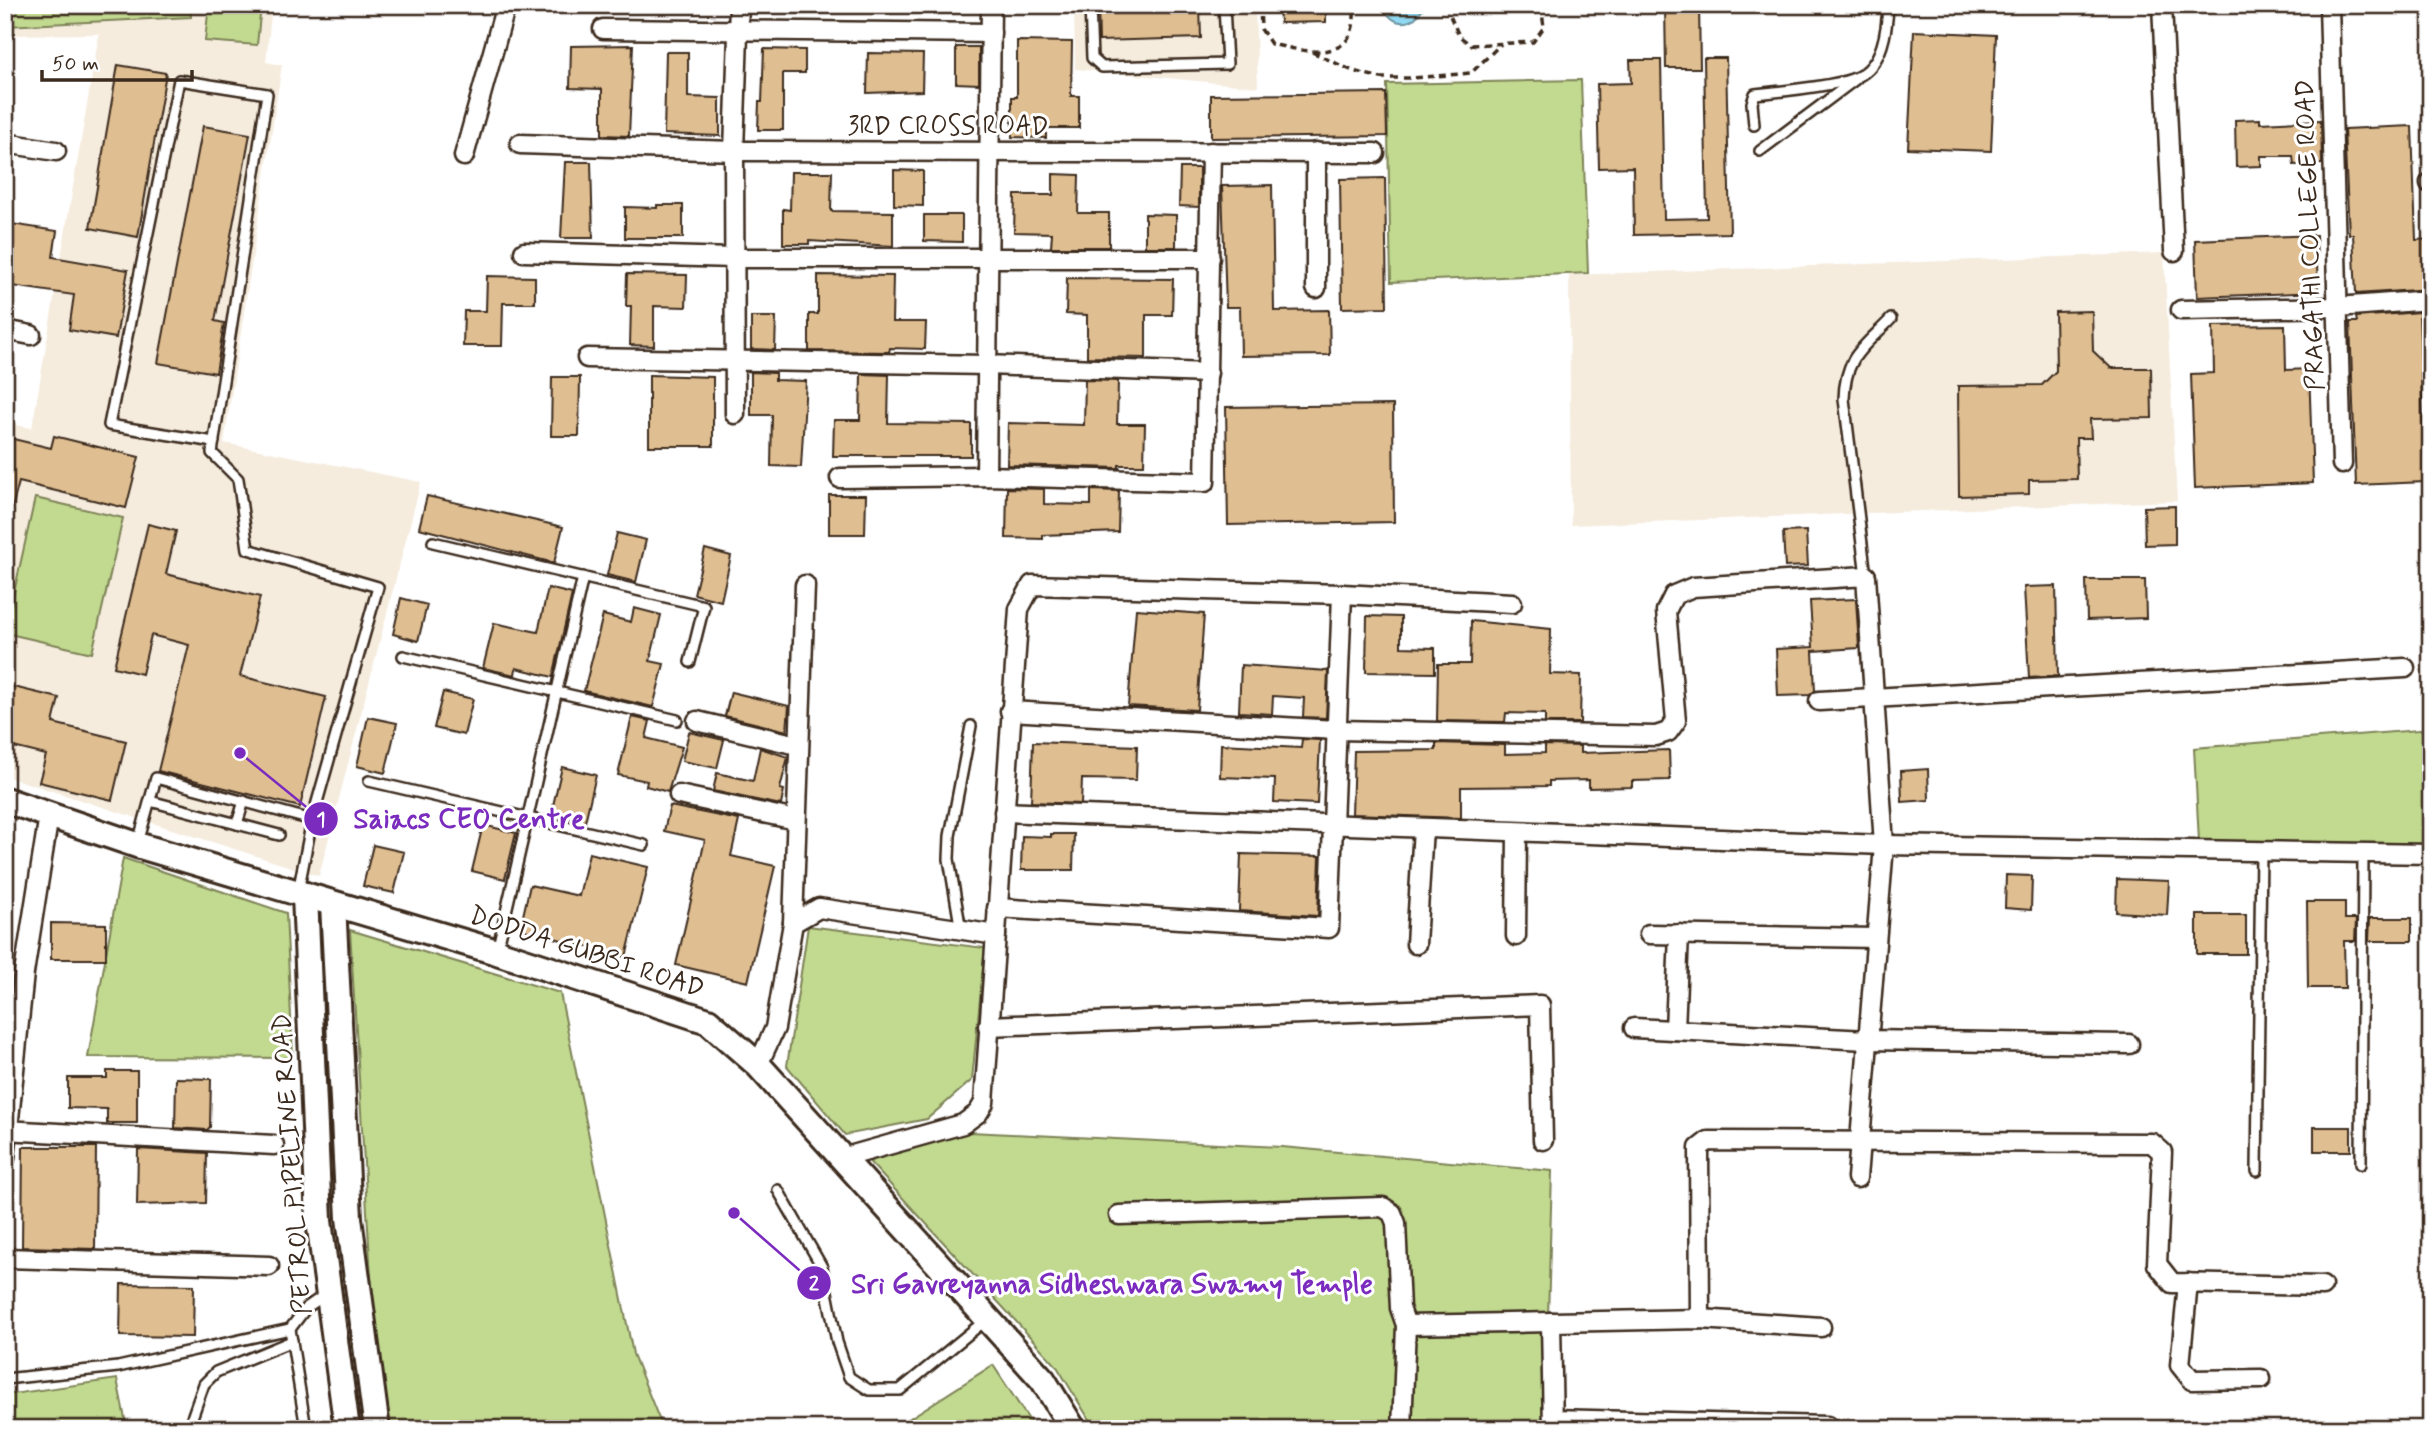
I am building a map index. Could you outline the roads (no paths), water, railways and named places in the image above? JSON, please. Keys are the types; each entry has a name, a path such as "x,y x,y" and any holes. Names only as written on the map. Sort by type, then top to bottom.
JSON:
{"street":[{"path":"464,156 506,5"},
{"path":"735,414 734,151 739,5"},
{"path":"986,476 991,5"},
{"path":"2162,5 2174,251"},
{"name":"PRAGATHI COLLEGE ROAD","path":"2329,5 2342,464"},
{"path":"603,29 991,33"},
{"path":"5,143 56,151"},
{"name":"3RD CROSS ROAD","path":"520,144 734,151 1375,153"},
{"path":"840,478 986,476 1205,482 1211,152"},
{"path":"1316,152 1316,288"},
{"path":"524,252 734,258 1210,258"},
{"path":"2181,310 2337,307 2431,300"},
{"path":"5,330 31,335"},
{"path":"587,358 987,365 1208,373"},
{"path":"1010,711 1336,730 1656,736 1668,732 1676,721 1666,611 1674,595 1693,587 1866,576 1884,845 1857,1178"},
{"path":"758,1065 775,1028 793,923 797,745 805,585"},
{"path":"842,1158 963,1124 978,1113 984,1103 1019,609 1032,585 1342,594 1512,604"},
{"path":"997,908 1329,928 1342,594"},
{"path":"1819,701 2405,668"},
{"path":"697,721 797,745"},
{"path":"679,795 796,820"},
{"name":"DODDA GUBBI ROAD","path":"5,800 137,845 497,952 708,1021 758,1065 1043,1380 1073,1429"},
{"path":"1003,812 1884,845 2431,854"},
{"path":"5,1158 24,973 49,814"},
{"path":"1416,944 1423,828"},
{"path":"1516,936 1517,832"},
{"name":"PETROL PIPELINE ROAD","path":"301,894 319,1221 347,1429"},
{"name":"PETROL PIPELINE ROAD","path":"333,904 349,1218 377,1429"},
{"path":"793,923 819,908 996,935"},
{"path":"1649,934 1876,938"},
{"path":"1675,1030 1679,934"},
{"path":"988,1026 1540,1005 1543,1140"},
{"path":"1634,1028 1867,1040 2129,1044"},
{"path":"6,1130 274,1145"},
{"path":"1700,1319 1698,1161 1699,1148 1703,1143 2152,1143 2162,1152 2157,1264 2172,1283 2322,1286"},
{"path":"1119,1216 1383,1207 1392,1213 1396,1223 1400,1308 1406,1325 1402,1429"},
{"path":"5,1258 270,1266"},
{"path":"2188,1283 2180,1365 2185,1373 2192,1380 2261,1379"},
{"path":"1406,1325 1700,1319 1821,1326"},
{"path":"1551,1322 1553,1424 1827,1426"}],"lane":[{"path":"1090,5 1092,58 1102,67 1227,64 1224,5"},
{"path":"1759,151 1858,77 1878,57 1887,27 1888,5"},
{"path":"1754,125 1752,103 1755,94 1858,77"},
{"path":"214,442 109,425 179,80 267,94 214,442 212,453 238,479 248,550 378,587 312,820 301,894"},
{"path":"1866,576 1845,378 1849,363 1891,319"},
{"path":"433,542 704,606 690,662"},
{"path":"497,952 583,577"},
{"path":"403,656 677,720"},
{"path":"961,931 949,859 950,836 971,726"},
{"path":"137,845 156,778 312,820"},
{"path":"369,781 644,845"},
{"path":"150,801 279,835"},
{"path":"237,824 244,801"},
{"path":"2257,1171 2261,851"},
{"path":"2361,1164 2363,853"},
{"path":"778,1190 822,1267 837,1342 849,1377 859,1384 869,1390 900,1390 987,1319"},
{"path":"5,1379 118,1367 290,1329 306,1308 328,1293"},
{"path":"290,1329 306,1429"},
{"path":"188,1429 204,1384 216,1372 292,1341"}],"water":[{"path":"1383,5 1424,5 1415,18 1403,22 1392,18"}],"place":[{"name":"Saiacs CEO Centre","path":"240,753"},
{"name":"Sri Gavreyanna Sidheshwara Swamy Temple","path":"734,1213"}]}
